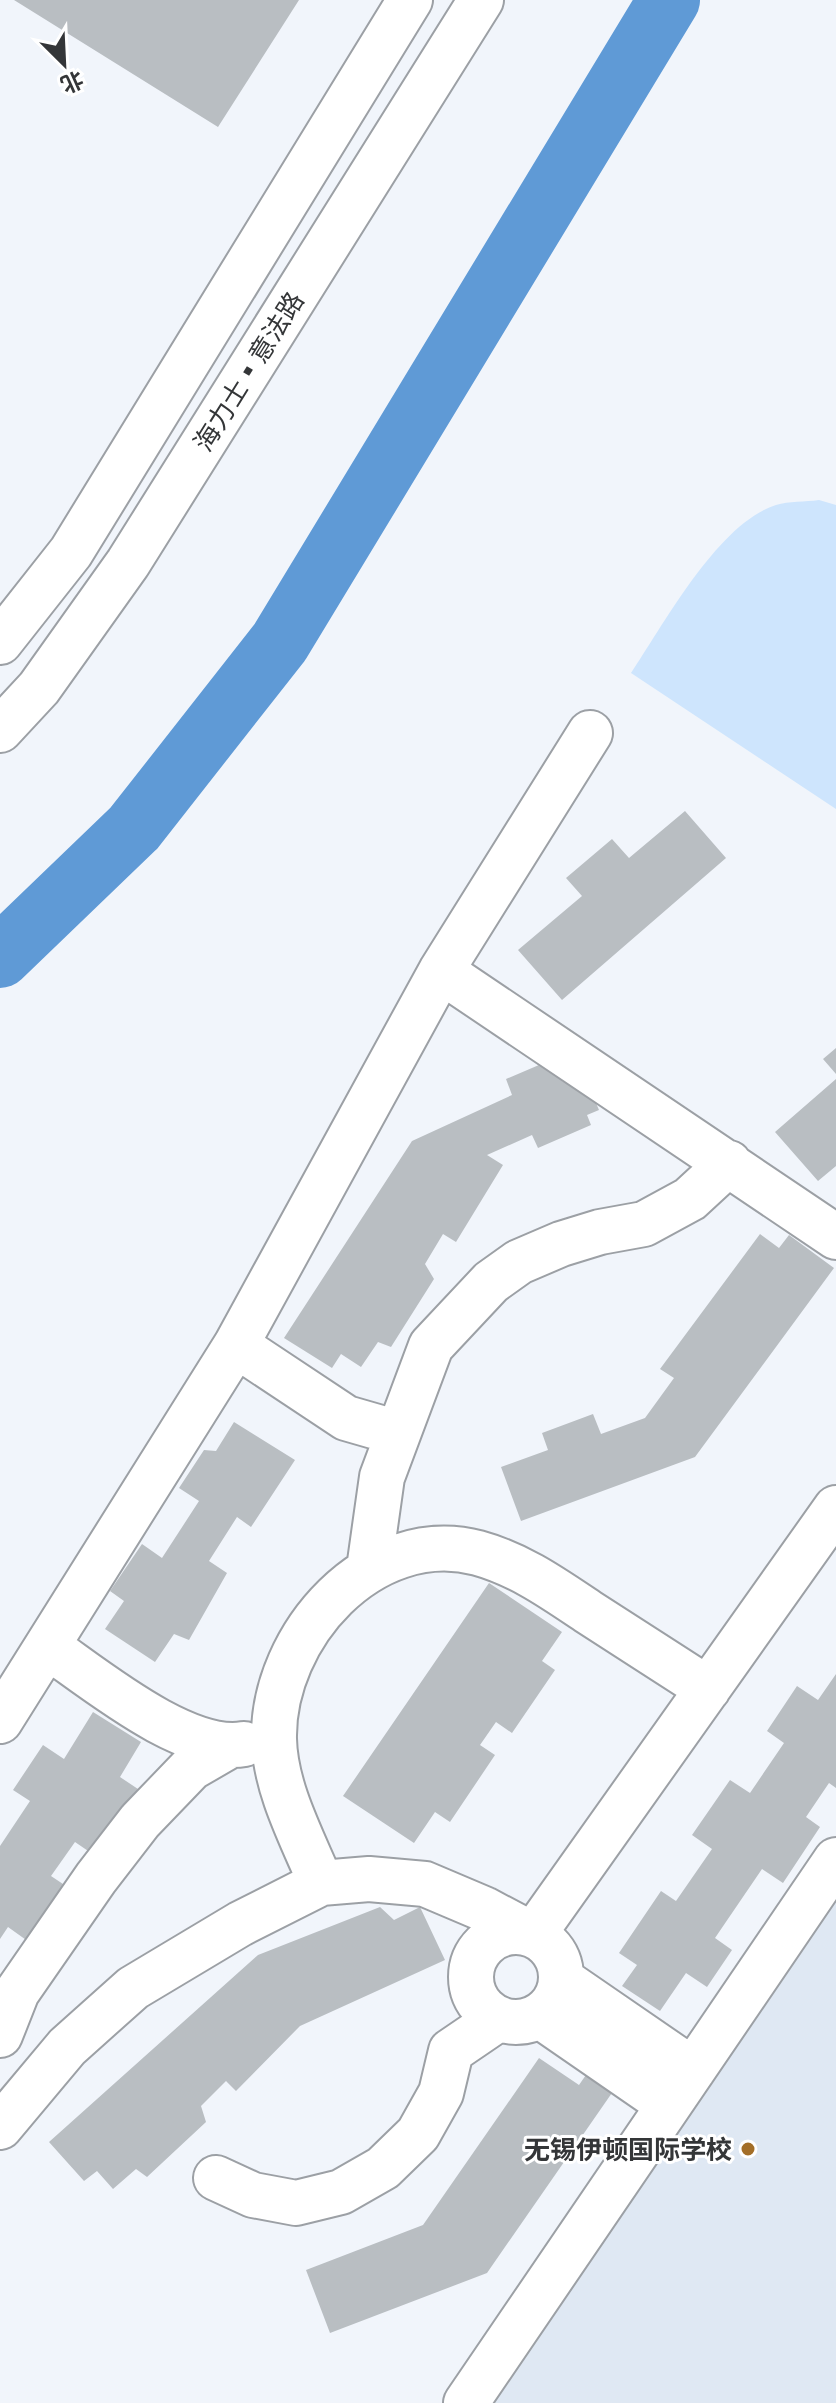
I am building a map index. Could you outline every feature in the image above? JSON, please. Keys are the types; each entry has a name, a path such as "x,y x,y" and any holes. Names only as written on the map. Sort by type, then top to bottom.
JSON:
{"street":[{"path":"0,642 71,552 410,0"},
{"name":"海力士▪意法路","path":"0,730 39,688 128,563 481,0"},
{"path":"0,1721 236,1345 441,971 590,733"},
{"path":"441,971 836,1237"},
{"path":"369,1569 382,1477 431,1346 491,1282 519,1262 600,1232 644,1224 690,1199 729,1163"},
{"path":"236,1345 346,1418 398,1433"},
{"path":"533,1935 836,1508"},
{"path":"321,1883 282,1783 274,1739 278,1701 289,1660 311,1625 337,1595 369,1569 401,1554 437,1547 476,1553 520,1567 708,1689"},
{"path":"47,1646 147,1714 187,1736 229,1746"},
{"path":"0,2035 17,1992 96,1878 140,1821 191,1768 229,1746 274,1739"},
{"path":"466,2403 836,1860"},
{"path":"0,2127 67,2047 133,1988 240,1924 321,1883 369,1879 425,1884 484,1909 533,1935 555,1953 533,2005 451,2051 441,2093 418,2134 383,2168 341,2192 296,2203 253,2195 216,2178"},
{"path":"533,1935 518,1931 502,1934 488,1941 477,1953 471,1968 471,1984 485,2011 533,2005 681,2087"}],"shaded area":[{"path":"819,500 836,505 836,809 631,673 694,577 734,532 754,515 776,505"},
{"name":"无锡伊顿国际学校","path":"836,1896 836,2403 483,2403"}],"building":[{"path":"14,0 299,0 218,127"},
{"path":"685,811 726,858 562,1000 518,950 582,896 566,878 612,839 629,858"},
{"path":"836,1048 836,1074 823,1059"},
{"path":"553,1059 563,1082 583,1073 599,1110 587,1115 591,1125 538,1148 532,1135 487,1155 503,1165 456,1242 443,1234 425,1264 434,1279 391,1347 378,1342 361,1367 341,1354 332,1368 284,1338 412,1141 512,1095 506,1079"},
{"path":"836,1079 836,1166 818,1181 775,1132"},
{"path":"760,1234 779,1248 789,1235 834,1268 695,1457 521,1521 501,1467 548,1450 542,1433 593,1414 601,1434 645,1418 674,1378 660,1369"},
{"path":"234,1422 295,1460 251,1527 237,1517 209,1561 227,1573 189,1640 174,1634 155,1662 105,1629 124,1601 110,1591 142,1544 162,1558 199,1501 179,1488 204,1450 216,1451"},
{"path":"489,1583 562,1632 542,1661 555,1670 512,1733 496,1722 480,1745 495,1755 450,1822 435,1812 414,1843 343,1796"},
{"path":"836,1674 836,1788 829,1783 806,1817 820,1827 783,1883 762,1869 715,1938 732,1950 707,1987 686,1973 660,2011 622,1986 637,1965 619,1953 661,1891 676,1901 712,1849 692,1835 730,1780 750,1793 784,1743 767,1731 797,1686 818,1700"},
{"path":"93,1712 141,1742 120,1777 138,1789 94,1855 75,1842 51,1876 66,1886 29,1942 8,1927 0,1939 0,1846 30,1801 13,1790 43,1745 64,1759"},
{"path":"380,1907 394,1920 420,1907 445,1960 300,2026 236,2091 226,2081 201,2106 206,2122 147,2177 136,2169 113,2189 97,2171 84,2181 49,2142 258,1955"},
{"path":"539,2058 579,2085 597,2059 623,2077 487,2273 330,2333 306,2270 423,2225"}],"waterway":[{"path":"0,957 134,828 280,642 669,0"}],"place":[{"name":"无锡伊顿国际学校","path":"748,2149"}]}
